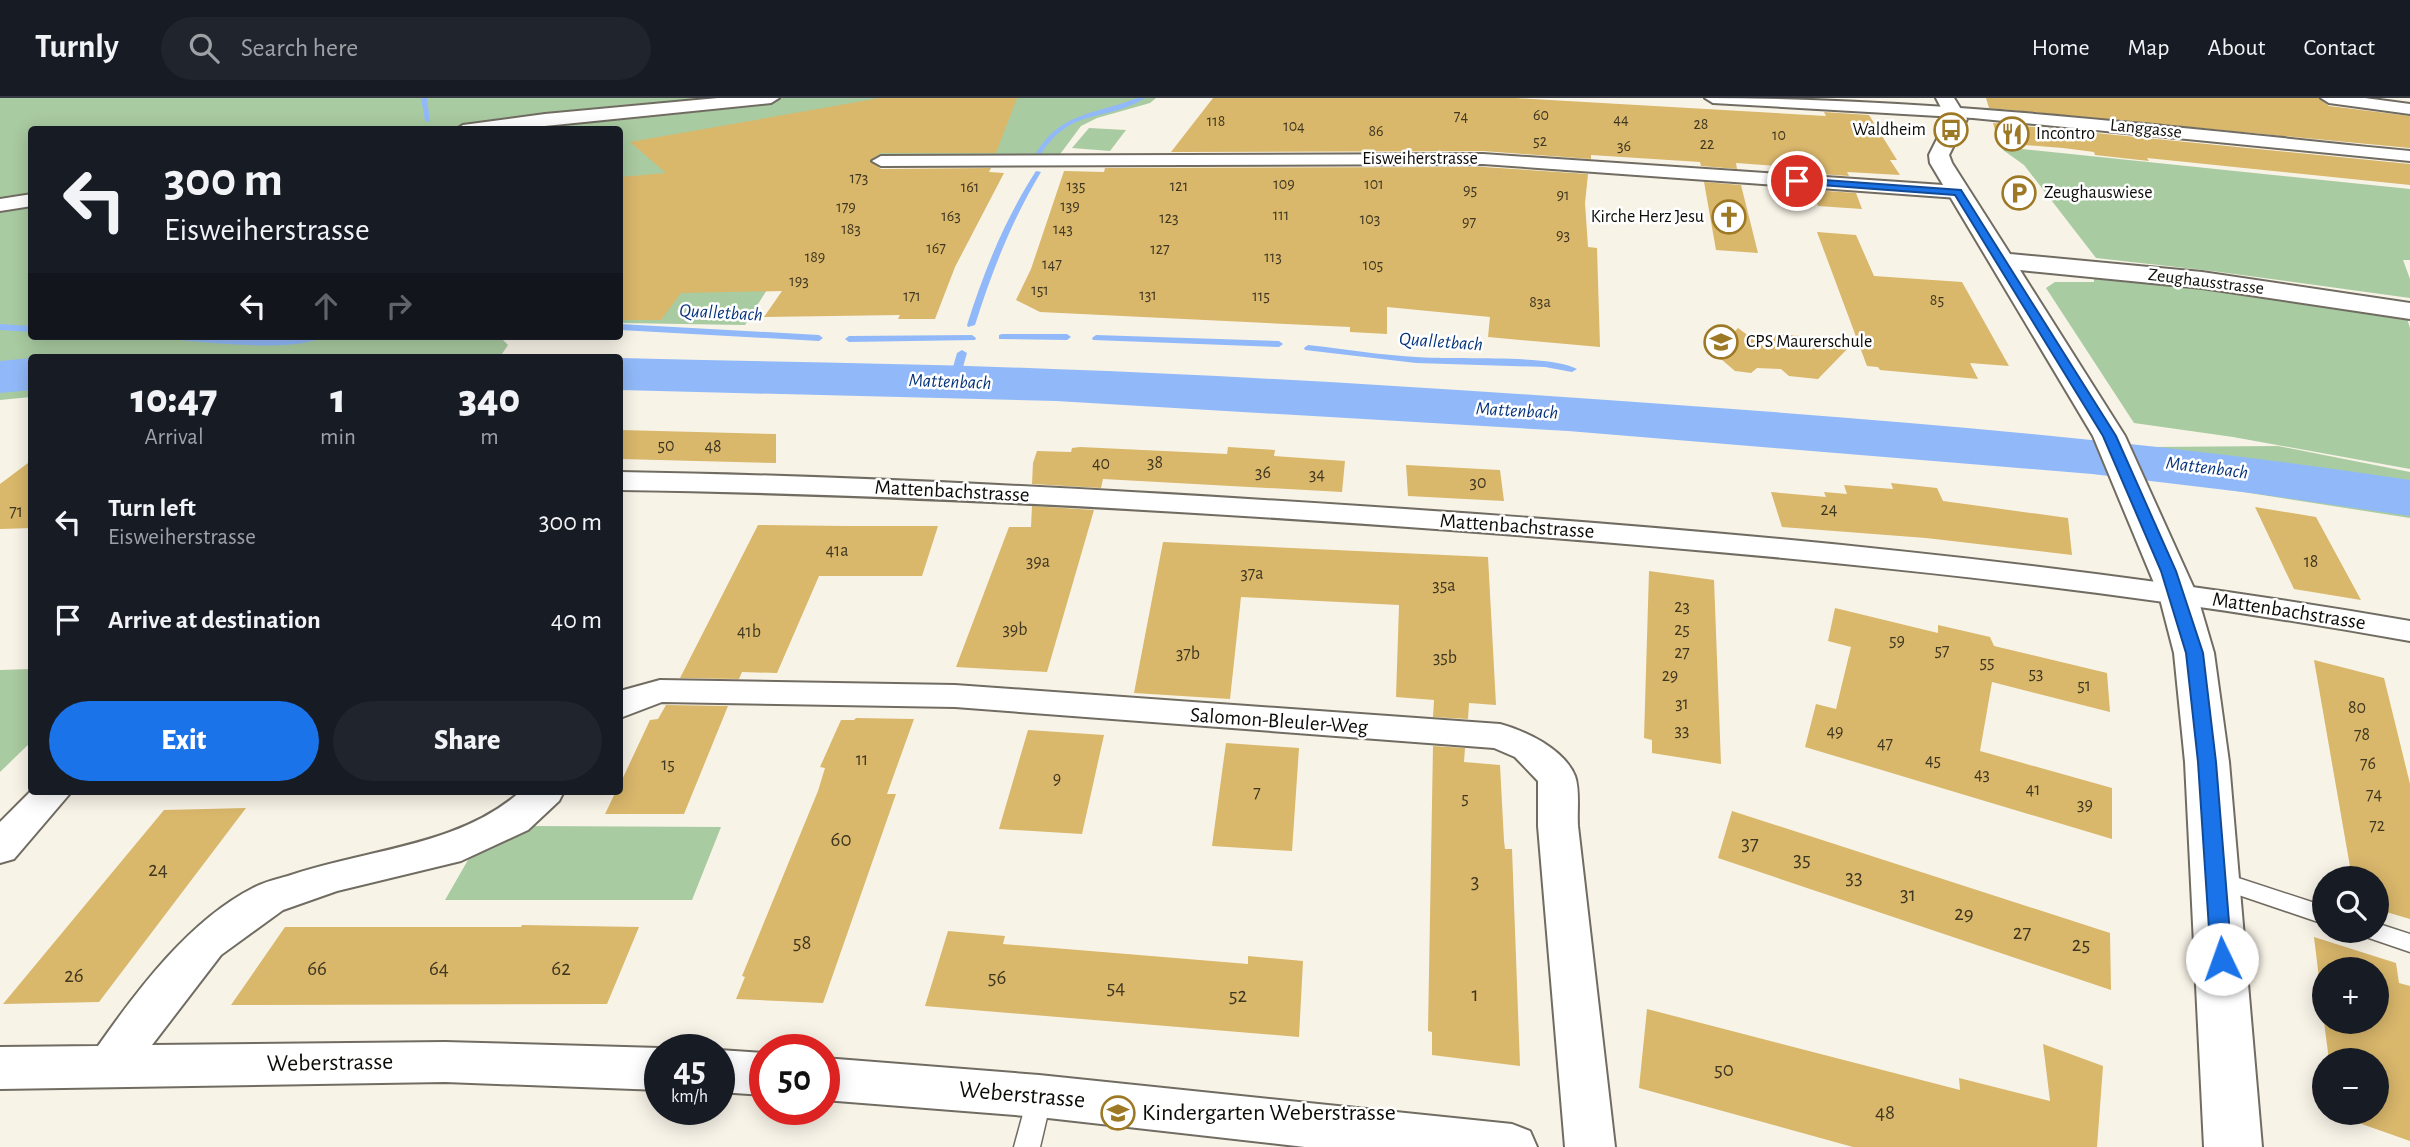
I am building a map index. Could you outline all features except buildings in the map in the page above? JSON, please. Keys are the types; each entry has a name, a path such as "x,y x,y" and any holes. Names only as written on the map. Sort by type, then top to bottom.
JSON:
{"main road":[{"path":"1950,105 1957,119 1940,155 1941,163 2109,436 2178,595 2194,653 2217,879 2233,1147"},
{"name":"Zeughausstrasse","path":"2001,261 2202,280 2410,311"}],"street":[{"path":"493,126 771,98"},
{"name":"Langgasse","path":"1713,98 1950,105 2410,156"},
{"path":"2329,98 2410,109"},
{"name":"Eisweiherstrasse","path":"881,162 1483,159 1958,192"},
{"path":"0,205 28,201"},
{"name":"Mattenbachstrasse","path":"623,481 882,486 1533,526 1892,560 2310,613 2410,631"},
{"name":"Salomon-Bleuler-Weg","path":"623,704 660,691 955,696 1500,736 1528,748 1557,778 1558,826 1590,1147"},
{"path":"0,848 49,795"},
{"path":"111,1066 206,943 268,900 331,877 447,850 514,820 541,795"},
{"name":"Weberstrasse","path":"0,1068 445,1062 644,1068"},
{"name":"Weberstrasse","path":"840,1080 1039,1096 1511,1147"}],"lane":[{"path":"2217,879 2312,911"},
{"path":"2389,936 2410,943"},
{"path":"1027,1147 1039,1096"}],"green space":[{"path":"0,98 1156,98 1150,103 1097,118 1081,126 1055,161 881,161 845,165 745,325 623,323 623,126 28,126 28,340 503,340 508,345 502,354 28,354 28,397 0,400"},
{"path":"1089,128 1126,130 1110,151 1072,148"},
{"name":"Zeughauswiese","path":"2012,148 2410,189 2410,260 2403,260 2410,279 2410,298 2096,258 2024,165 2003,150"},
{"path":"2094,278 2155,281 2406,315 2410,328 2410,469 2233,437 2134,423 2046,288 2055,282 2094,282"},
{"path":"2278,446 2410,472 2410,518 2172,481 2152,447"},
{"path":"28,669 28,745 0,772 0,670"},
{"path":"532,826 721,827 692,900 445,900 468,860"}],"waterway":[{"path":"424,98 428,121"},
{"path":"1039,153 1047,139 1070,122 1142,98"},
{"path":"971,325 999,246 1038,172"},
{"name":"Qualletbach","path":"0,327 28,329"},
{"name":"Qualletbach","path":"623,327 819,338"},
{"name":"Qualletbach","path":"1002,337 1067,337"},
{"name":"Qualletbach","path":"849,339 972,338"},
{"name":"Qualletbach","path":"1096,338 1279,344"},
{"name":"Qualletbach","path":"211,340 264,343 303,340"},
{"name":"Qualletbach","path":"1308,348 1416,360 1545,364 1572,369"},
{"path":"954,381 962,353"},
{"name":"Mattenbach","path":"0,377 28,374"},
{"name":"Mattenbach","path":"623,374 1056,385 1363,400 1568,414 2013,449 2172,465 2410,498"}],"place":[{"name":"Waldheim","path":"1951,130"},
{"name":"Incontro","path":"2012,134"},
{"name":"Zeughauswiese","path":"2019,193"},
{"name":"Kirche Herz Jesu","path":"1729,217"},
{"name":"CPS Maurerschule","path":"1721,342"},
{"name":"Kindergarten Weberstrasse","path":"1118,1113"}],"route":[{"path":"1797,181 1958,192 2109,436 2169,571 2194,653 2207,762 2222,959"}]}
